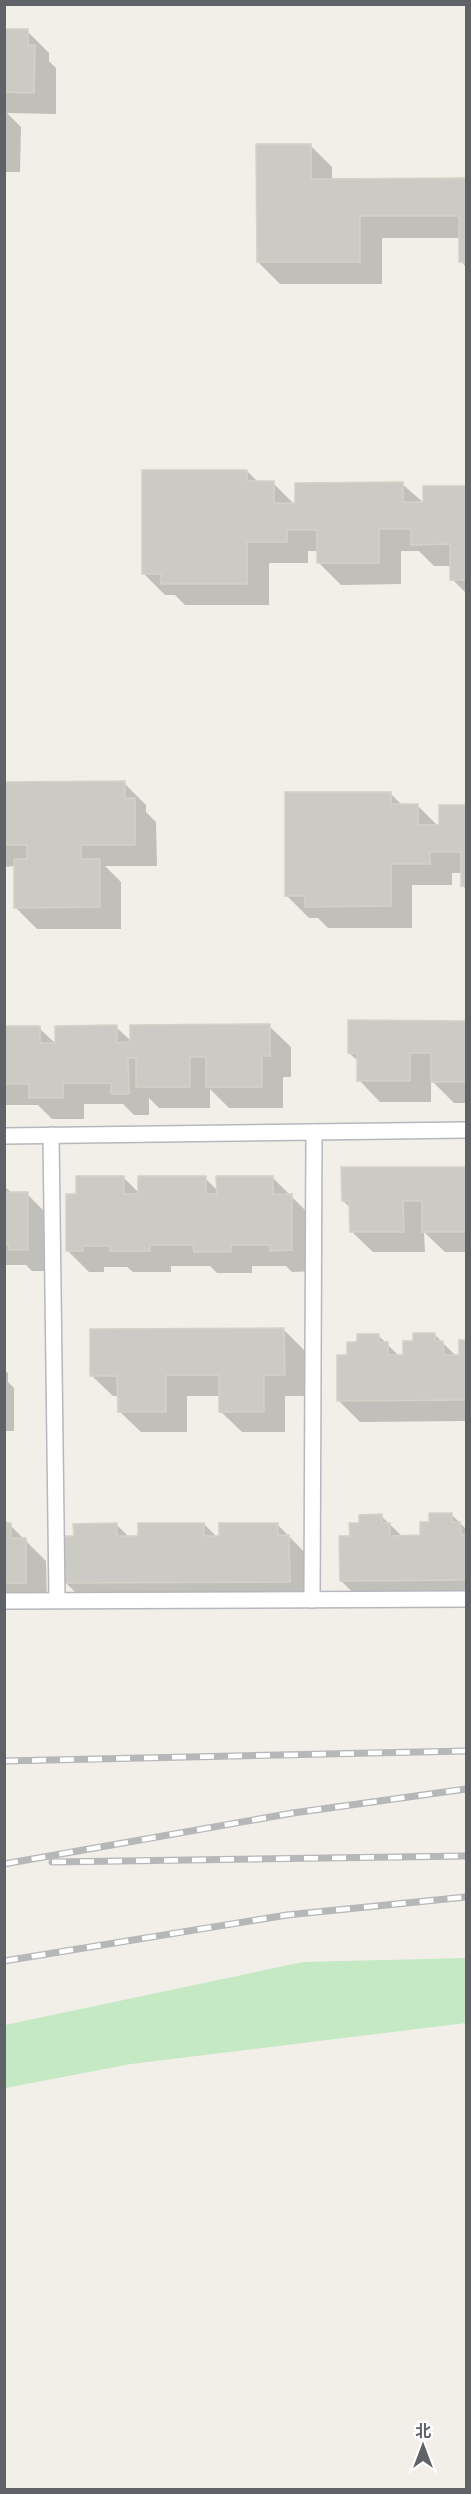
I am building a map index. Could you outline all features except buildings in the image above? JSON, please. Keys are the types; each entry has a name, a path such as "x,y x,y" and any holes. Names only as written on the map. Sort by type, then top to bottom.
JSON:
{"lane":[{"path":"4,1136 466,1130"},
{"path":"312,1600 314,1132"},
{"path":"51,1135 57,1600"},
{"path":"4,1601 466,1599"}],"green space":[{"path":"466,1958 466,2023 131,2064 5,2088 5,2025 303,1962"}],"railway":[{"path":"4,1761 466,1751"},
{"path":"4,1864 293,1813 466,1789"},
{"path":"52,1862 466,1856"},
{"path":"4,1961 287,1915 466,1897"}]}
